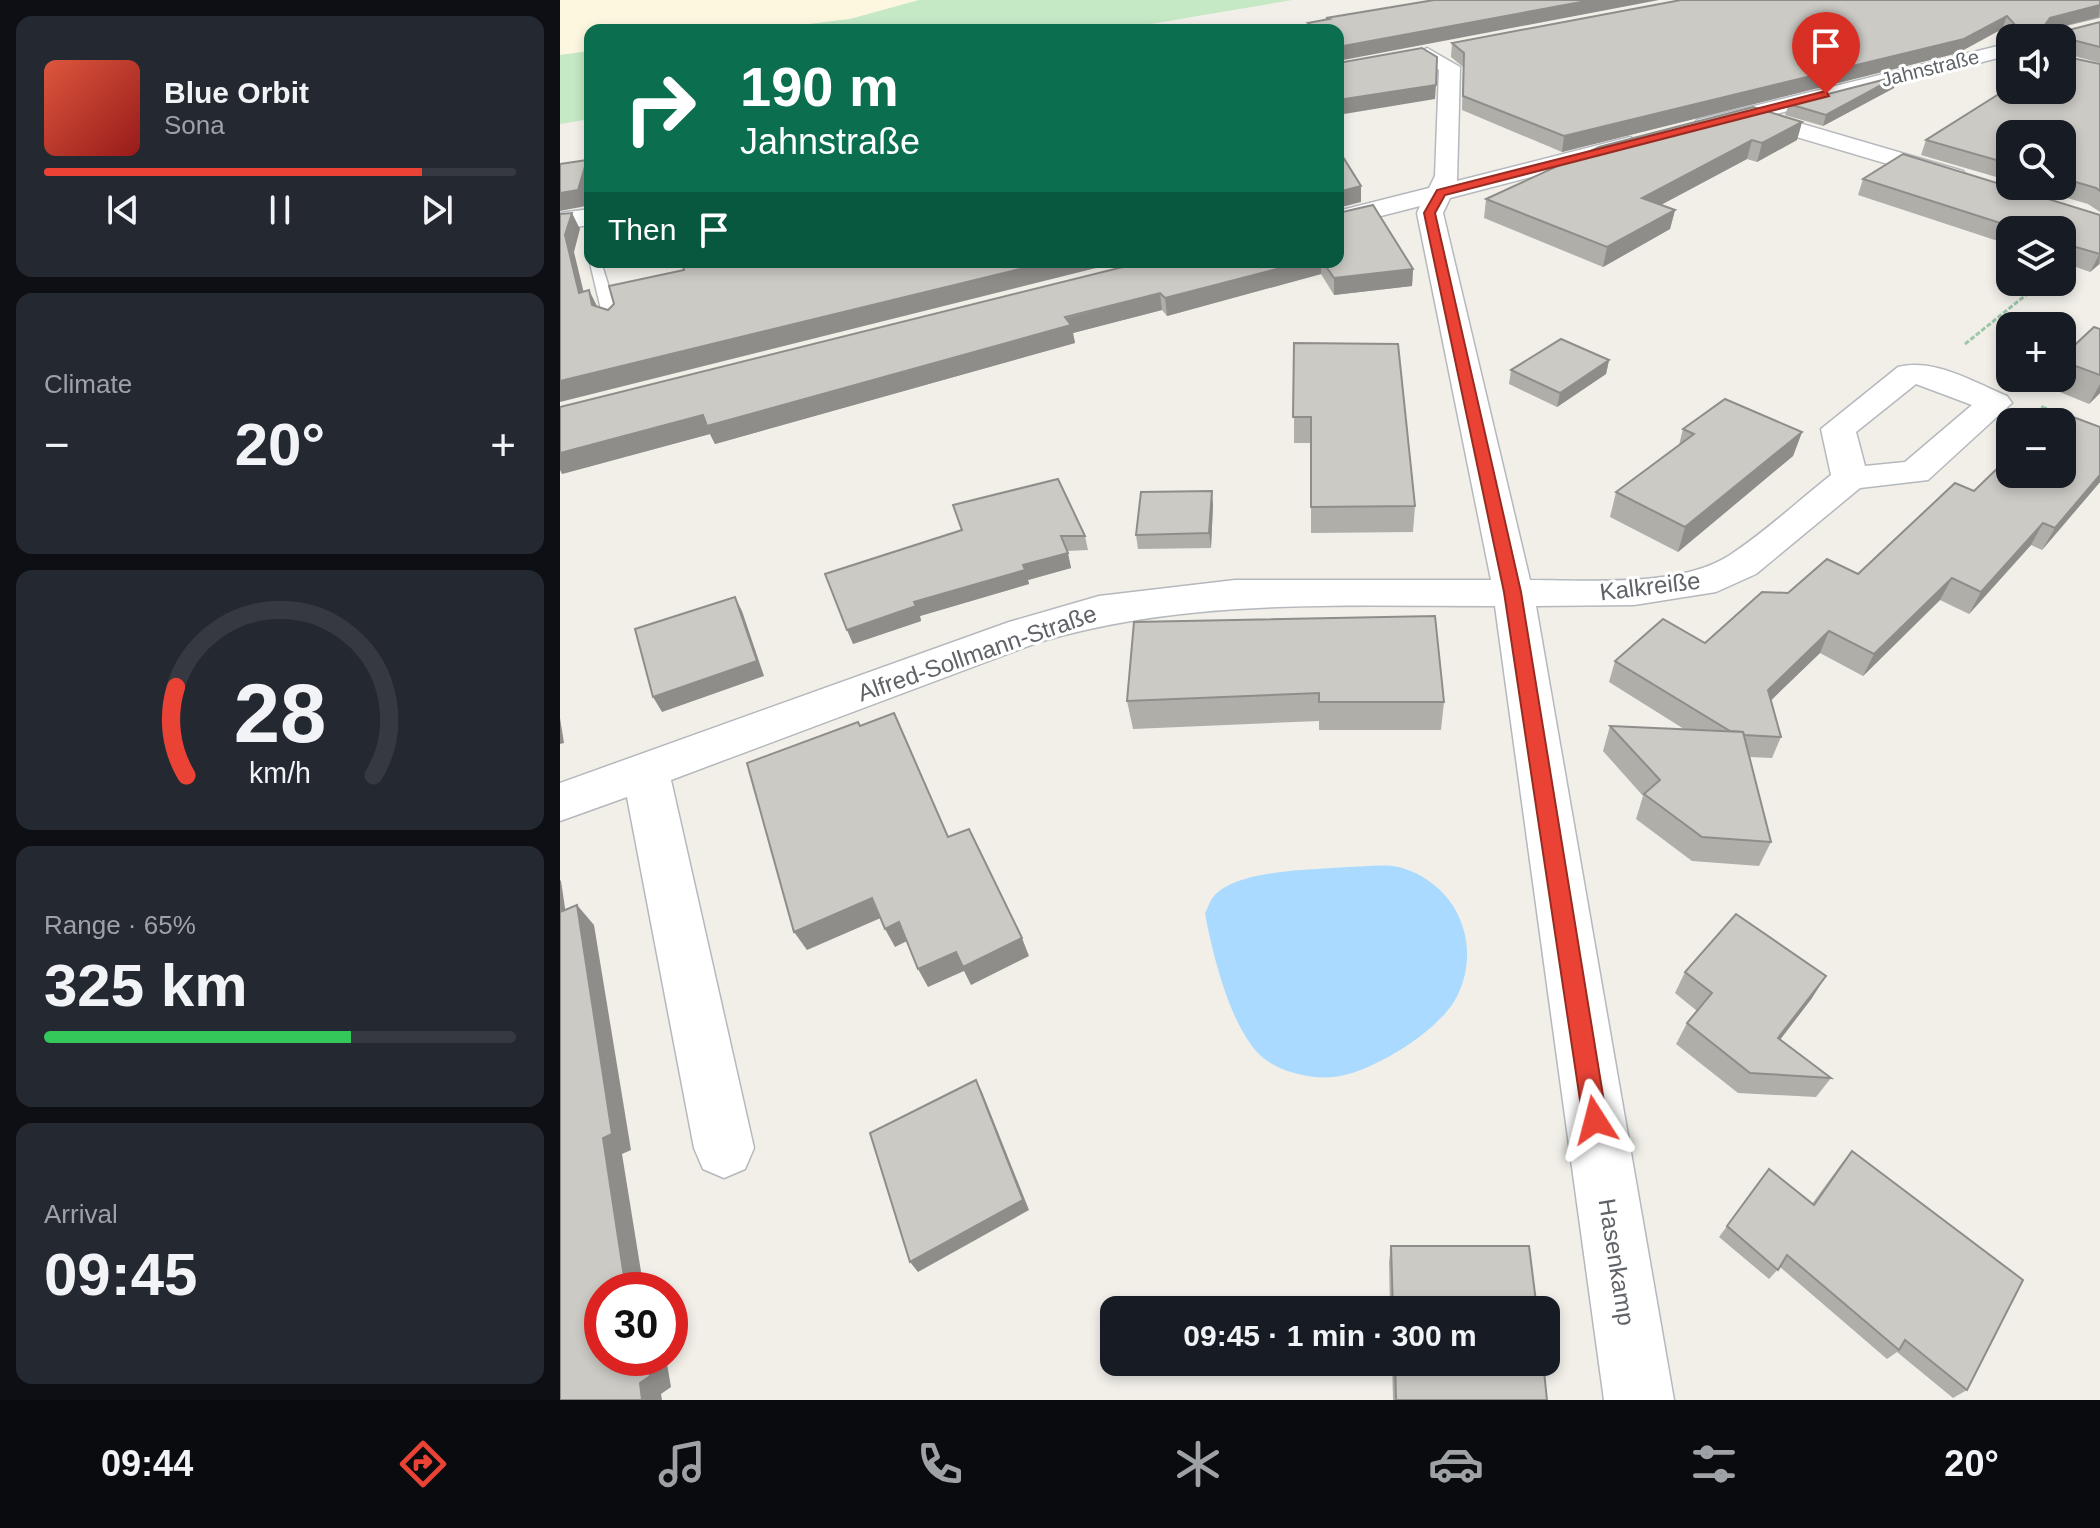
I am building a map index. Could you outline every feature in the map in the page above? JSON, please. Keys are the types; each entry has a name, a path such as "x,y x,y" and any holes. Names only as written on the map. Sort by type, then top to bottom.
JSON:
{"street":[{"name":"Jahnstraße","path":"1684,130 1996,52"},
{"name":"Hasenkamp","path":"1432,53 1450,67 1447,176 1430,213 1513,592 1639,1400"},
{"path":"1746,115 1972,182"},
{"path":"1344,217 1653,138"},
{"path":"560,221 584,218"},
{"path":"1909,374 1928,375 1995,403 1915,472 1850,478 1838,429 1909,374"},
{"name":"Kalkreiße","path":"1513,592 1634,592 1702,583 1742,565 1850,478"},
{"name":"Alfred-Sollmann-Straße","path":"560,802 1024,632 1099,610 1235,593 1513,592"},
{"path":"645,770 724,1148"}],"lane":[{"path":"596,268 612,322"}],"path":[{"path":"2005,312 2025,296"},
{"path":"1995,403 2018,397 2046,408"}],"shaded area":[{"path":"560,0 919,0 850,19 809,24 584,24 584,52 560,55"}],"green space":[{"path":"919,0 1292,0 1150,24 809,24 850,19"},
{"path":"584,52 584,120 560,124 560,55"}],"water":[{"path":"1382,865 1402,868 1422,876 1438,888 1461,921 1467,960 1463,980 1455,1000 1434,1025 1383,1060 1333,1077 1300,1074 1269,1062 1256,1051 1245,1035 1226,994 1205,913 1214,896 1240,880 1277,872"}],"building":[{"path":"1434,0 1592,0 1344,46 1344,24 1308,23 1329,19 1326,18"},
{"path":"1681,0 2100,0 2100,5 2050,18 2046,24 2014,24 2007,16 1964,39 1564,136 1463,96 1464,53 1452,43"},
{"path":"2100,22 2100,47 2076,41 2076,28"},
{"path":"1422,48 1437,57 1436,85 1344,99 1344,62"},
{"path":"2076,59 2100,64 2100,191 2076,182 2076,120 1996,120 1996,160 1926,140 1996,96 1996,104 2076,104"},
{"path":"1898,76 1826,115 1789,104"},
{"path":"1753,107 1802,122 1762,143 1752,140 1642,198 1675,210 1607,247 1486,199 1599,147"},
{"path":"1903,154 1996,183 1996,200 2052,200 2100,215 2100,254 2076,247 2076,216 1996,216 1996,222 1863,179"},
{"path":"1344,159 1361,186 1344,190"},
{"path":"584,160 578,190 560,193 560,164"},
{"path":"1373,205 1413,269 1334,278 1327,268 1344,268 1344,212"},
{"path":"572,213 565,235 579,293 589,290 592,305 608,310 614,304 609,286 684,268 1024,268 560,381 560,214"},
{"path":"1119,268 1281,268 1165,298 1160,293 1065,317 1071,325 707,426 703,415 560,453 560,407"},
{"path":"2094,327 2100,329 2100,375 2076,366 2076,344"},
{"path":"1561,339 1609,360 1560,393 1511,370"},
{"path":"1294,343 1398,344 1415,506 1311,507 1311,417 1293,417"},
{"path":"1725,399 1802,432 1685,527 1616,492 1694,434 1683,429"},
{"path":"2076,418 2100,427 2100,475 2055,528 2043,523 1981,592 1952,578 1874,654 1829,631 1768,690 1781,737 1730,731 1615,661 1663,619 1705,643 1762,592 1788,593 1827,559 1858,574 1955,483 1974,491 1996,470 1996,488 2076,488"},
{"path":"1058,479 1085,536 1061,536 1068,553 1023,565 1025,570 914,602 916,606 847,630 825,574 962,530 953,505"},
{"path":"1212,491 1209,533 1136,535 1141,492"},
{"path":"735,597 757,661 653,697 635,629"},
{"path":"1435,616 1444,702 1319,702 1319,693 1127,701 1134,622"},
{"path":"894,713 948,837 969,829 1022,938 963,967 956,952 918,969 899,922 885,929 872,898 794,932 747,763 858,722 860,726"},
{"path":"1610,726 1743,732 1771,842 1702,837 1644,794 1660,780"},
{"path":"577,905 612,1134 603,1138 623,1272 584,1272 584,1376 650,1376 640,1383 642,1400 560,1400 560,912"},
{"path":"1736,914 1826,976 1778,1038 1831,1078 1750,1073 1687,1023 1712,993 1685,972"},
{"path":"976,1080 1023,1200 910,1262 870,1133"},
{"path":"1852,1151 2023,1280 1967,1390 1905,1340 1899,1350 1787,1255 1778,1270 1727,1226 1769,1169 1814,1205"},
{"path":"1391,1246 1529,1246 1535,1296 1393,1296"},
{"path":"1395,1376 1544,1376 1547,1400 1396,1400"}],"route":[{"path":"1595,1120 1513,592 1430,213 1441,193 1826,94"}]}
